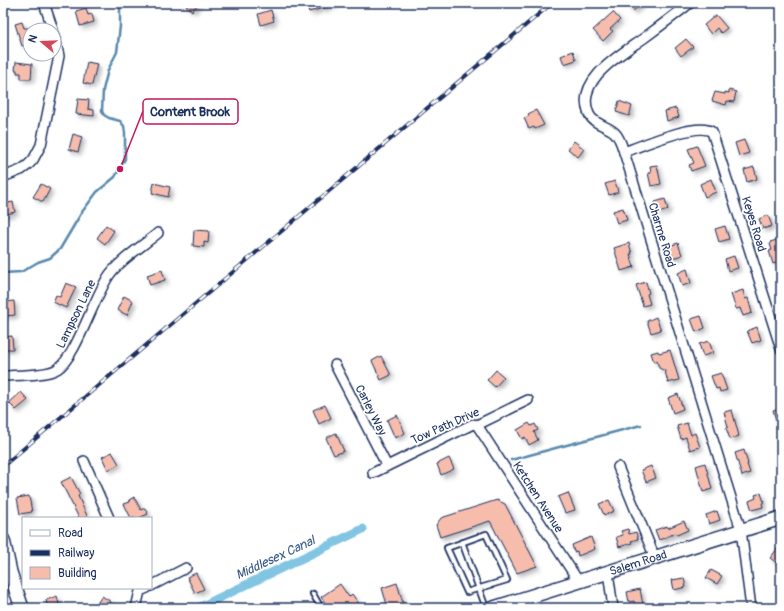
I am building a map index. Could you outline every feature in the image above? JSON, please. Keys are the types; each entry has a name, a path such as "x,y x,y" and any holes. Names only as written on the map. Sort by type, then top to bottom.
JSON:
{"main road":[{"name":"Salem Road","path":"494,608 781,518"},
{"path":"3,540 10,572 22,608"}],"street":[{"path":"44,3 51,22"},
{"name":"Charme Road","path":"690,3 599,72 587,91 586,102 589,114 596,123 615,133 621,142 741,530 751,608"},
{"path":"3,177 21,170 28,165 33,160 41,145 58,62"},
{"name":"Keyes Road","path":"624,152 677,133 699,129 709,130 714,136 781,349"},
{"name":"Lampson Lane","path":"3,376 48,373 63,366 73,350 100,291 111,273 118,265 158,233"},
{"name":"Carley Way","path":"335,366 387,466"},
{"name":"Tow Path Drive","path":"373,473 473,424 477,425 528,400"},
{"name":"Ketchen Avenue","path":"477,425 579,582"},
{"path":"84,461 109,517"},
{"path":"618,467 655,558"},
{"path":"152,585 186,568"},
{"path":"608,572 613,608"},
{"path":"136,608 143,589"}],"lane":[{"path":"486,534 507,580 467,592 447,548 462,542 486,534"},
{"path":"462,542 486,608"},
{"path":"312,594 321,608"}],"building":[{"path":"183,3 199,3 192,11"},
{"path":"306,3 334,3 334,5 309,12"},
{"path":"625,3 642,3 633,11"},
{"path":"86,8 88,15 92,14 94,22 80,26 76,11"},
{"path":"271,10 274,21 261,25 258,14"},
{"path":"613,12 620,20 610,29 613,31 603,41 593,30"},
{"path":"716,15 727,28 721,33 717,28 711,34 704,25"},
{"path":"22,22 22,46 15,24"},
{"path":"686,39 693,47 681,56 675,48"},
{"path":"573,51 576,60 564,64 561,56"},
{"path":"16,62 32,64 31,79 21,79 21,73 17,73 17,70 15,70"},
{"path":"87,62 97,64 92,85 83,83"},
{"path":"729,90 736,92 734,102 727,101 726,105 712,101 715,92 725,94 725,92 729,93"},
{"path":"78,99 89,100 88,109 94,110 94,116 76,114"},
{"path":"619,101 632,106 629,116 616,112"},
{"path":"676,108 679,117 667,121 665,111"},
{"path":"536,110 544,125 535,129 534,127 529,129 524,118"},
{"path":"73,134 82,137 78,152 69,149"},
{"path":"744,140 749,153 739,156 735,143"},
{"path":"574,141 584,149 578,157 568,149"},
{"path":"697,146 705,166 691,171 689,165 694,163 688,149"},
{"path":"657,165 661,184 651,186 648,173 651,173 650,166"},
{"path":"754,167 757,179 747,182 744,170"},
{"path":"711,179 716,192 705,197 700,184"},
{"path":"615,181 618,192 609,195 605,184"},
{"path":"154,183 170,187 168,197 152,193"},
{"path":"41,184 50,189 43,202 33,197"},
{"path":"665,199 668,210 658,213 655,202"},
{"path":"13,202 15,212 3,215 3,204"},
{"path":"623,208 627,220 617,223 613,211"},
{"path":"768,215 772,226 763,229 759,219"},
{"path":"106,225 114,231 105,244 97,238"},
{"path":"725,226 729,239 719,242 715,229"},
{"path":"194,230 209,231 208,243 204,242 204,247 193,246"},
{"path":"780,239 781,261 773,264 769,251 772,250 770,242"},
{"path":"629,243 632,254 630,254 634,267 621,271 614,248"},
{"path":"678,243 682,255 673,258 669,246"},
{"path":"734,256 738,268 728,271 725,259"},
{"path":"687,269 691,283 682,286 678,273"},
{"path":"162,270 165,280 150,285 147,275"},
{"path":"646,282 650,304 643,306 636,285"},
{"path":"66,283 76,287 66,308 53,302 56,295 60,297"},
{"path":"743,290 745,299 748,298 752,313 743,316 740,308 736,309 731,294"},
{"path":"124,296 133,301 127,315 117,310"},
{"path":"14,301 15,315 5,316 4,302"},
{"path":"701,316 705,328 696,332 691,319"},
{"path":"656,317 661,330 651,333 647,321"},
{"path":"757,327 761,340 752,343 747,331"},
{"path":"12,336 13,349 3,349 3,337"},
{"path":"709,341 713,353 703,356 699,344"},
{"path":"670,350 679,380 668,383 665,371 659,368 657,361 654,362 651,353 658,351 659,353"},
{"path":"381,356 391,375 381,380 372,361"},
{"path":"496,370 504,377 495,387 487,380"},
{"path":"721,373 727,390 720,392 719,388 716,389 711,376"},
{"path":"21,392 28,400 16,410 9,403"},
{"path":"678,394 683,409 673,413 668,398"},
{"path":"325,405 331,418 319,424 313,410"},
{"path":"781,408 781,430 779,430 773,410"},
{"path":"732,410 739,436 730,439 726,428 728,427 724,412"},
{"path":"397,415 405,433 395,438 387,420"},
{"path":"529,423 531,426 535,424 538,430 534,432 538,440 529,445 525,437 522,439 517,430"},
{"path":"687,423 691,435 695,433 700,447 690,450 686,437 681,439 677,426"},
{"path":"336,433 344,451 334,455 326,438"},
{"path":"744,450 750,473 742,476 735,453"},
{"path":"112,452 119,464 108,470 102,457"},
{"path":"449,458 454,469 441,475 437,464"},
{"path":"705,463 712,489 703,492 696,466"},
{"path":"651,466 656,478 646,482 641,470"},
{"path":"71,477 80,494 78,496 88,517 78,517 61,482"},
{"path":"568,493 575,510 565,513 558,497"},
{"path":"761,493 764,502 762,503 763,507 752,510 749,501 756,498 755,495"},
{"path":"29,496 32,512 20,514 17,498"},
{"path":"134,497 141,510 145,508 148,514 141,517 130,517 124,504 130,502 129,500"},
{"path":"497,500 505,504 537,566 517,573 490,521 440,537 436,525 441,518"},
{"path":"609,500 614,511 604,515 599,504"},
{"path":"717,511 720,520 709,524 706,515"},
{"path":"684,521 688,530 659,540 655,530 667,526 668,528"},
{"path":"628,529 629,534 636,532 638,539 631,541 632,543 619,547 616,537 623,535 621,531"},
{"path":"591,537 595,549 578,556 577,551 574,552 572,545"},
{"path":"781,544 781,560 778,564 770,558"},
{"path":"711,570 722,576 717,584 706,578"},
{"path":"196,573 204,589 195,593 187,577"},
{"path":"684,578 686,587 674,590 672,580"},
{"path":"397,583 404,606 388,608 382,588"},
{"path":"340,584 349,597 352,594 362,608 329,608 321,597"},
{"path":"640,589 643,605 635,607 634,601 629,602 627,592"},
{"path":"57,596 60,608 48,608 46,600"},
{"path":"102,596 111,602 107,608 94,608"}],"waterway":[{"path":"3,273 21,272 38,262 50,258 60,249 82,212 97,192 115,177 125,159 124,126 120,121 104,115 102,111 103,90 108,70 117,52 120,26 120,3"},
{"path":"511,460 641,425"},
{"name":"Middlesex Canal","path":"198,608 363,529"}],"railway":[{"path":"3,466 552,3"}],"place":[{"name":"Content Brook","path":"120,169"}]}
